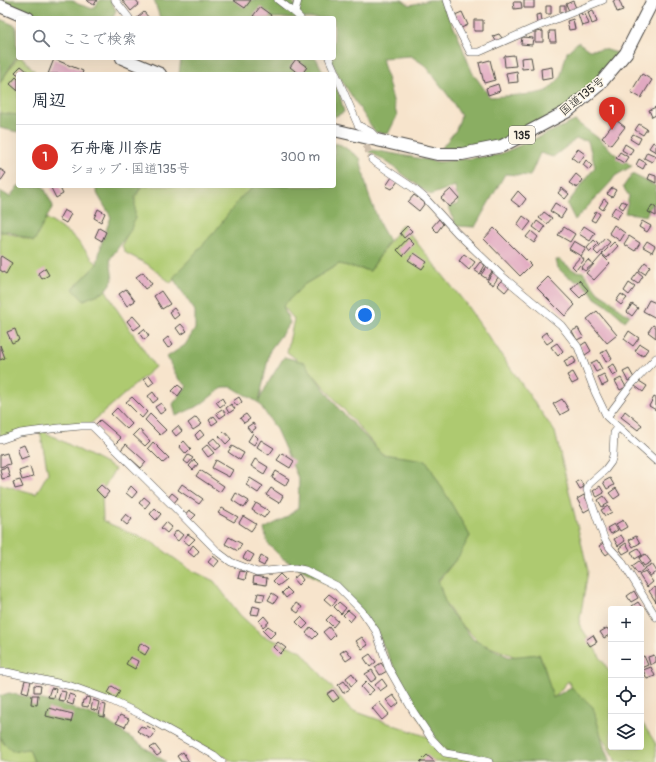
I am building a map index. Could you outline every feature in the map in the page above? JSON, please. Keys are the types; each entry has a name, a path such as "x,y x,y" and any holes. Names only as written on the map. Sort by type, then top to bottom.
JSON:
{"highway":[{"name":"国道135号","path":"336,130 437,154 462,154 502,146 568,111 599,85 626,53 653,0"},
{"path":"0,6 23,16"},
{"path":"127,60 155,72"}],"street":[{"path":"115,0 127,16"},
{"path":"278,0 297,15"},
{"path":"297,15 298,0"},
{"path":"447,0 454,21 470,52 479,52 603,0"},
{"path":"329,60 334,72"},
{"path":"336,76 358,125 371,132 378,140"},
{"path":"372,160 412,187 425,198 502,276 561,325 578,347 595,392 607,417 656,461"},
{"path":"607,417 631,385 656,358"},
{"path":"0,440 20,433 59,428 92,426 219,553 231,562 257,572 295,568 305,570 337,586 362,611 376,631 388,668 413,711 431,738 445,753 489,762"},
{"path":"618,428 614,433 613,455 611,462 606,470 588,484 587,490 604,538 620,560 656,617"},
{"path":"0,672 7,672 71,686 110,700 140,714 214,755 222,762"}],"green space":[{"path":"0,0 72,0 78,4 93,9 100,0 110,0 116,10 114,16 34,16 0,5"},
{"path":"154,0 289,0 293,2 296,7 297,0 402,0 410,5 429,0 441,0 458,36 472,72 490,97 534,94 547,91 560,78 567,52 578,42 589,50 604,49 620,54 596,84 546,123 510,142 448,154 440,150 456,130 461,116 450,98 426,66 411,56 382,58 397,116 388,134 375,132 330,60 336,60 336,16 159,16"},
{"path":"0,19 16,26 16,58 0,83"},
{"path":"16,60 25,60 35,72 16,72 16,119 0,115 0,83"},
{"path":"181,60 317,60 324,72 179,72"},
{"path":"336,88 339,92 344,112 336,116"},
{"path":"0,113 16,115 16,132 0,128"},
{"path":"575,121 632,166 615,176 575,220 567,204 595,167 588,141 576,139 553,157 540,153 530,176 505,174 475,227 456,226 449,207 458,204 455,186 430,195 387,162 368,151 373,150 439,162 498,155"},
{"path":"336,144 341,145 360,158 368,193 380,225 389,241 370,271 339,264 305,284 283,306 290,323 270,350 259,401 284,357 304,362 339,409 382,454 426,460 470,536 459,556 438,580 447,608 474,640 509,657 539,654 553,698 571,687 593,707 605,750 610,762 494,762 449,753 425,729 376,631 347,596 282,558 268,544 264,529 285,518 298,508 299,480 276,429 259,403 232,387 223,387 200,405 176,416 173,404 187,386 177,377 167,357 185,345 195,329 195,311 173,278 216,230 241,197 252,188 336,188"},
{"path":"632,174 656,186 656,204 652,203 646,216 625,213 629,196 623,187"},
{"path":"17,188 44,188 53,206 34,241 8,231 0,232 0,191 10,197"},
{"path":"96,188 140,188 135,198 135,218 130,231 110,259 113,280 104,292 83,300 73,289 97,264 102,241 111,217 98,195"},
{"path":"141,188 256,188 242,200 171,283 147,264 126,253 122,246 131,227 135,197"},
{"path":"46,218 74,237 97,264 73,289 84,300 106,290 116,308 155,367 88,426 43,431 115,469 102,491 103,521 152,542 189,569 214,581 240,615 263,636 301,651 351,710 431,738 513,762 234,762 133,710 14,673 0,672 0,484 36,494 48,473 40,431 0,440 0,232 5,232 34,241"},
{"path":"402,224 465,303 555,432 588,571 579,624 608,669 608,747 568,681 553,699 544,666 539,654 516,657 480,643 460,623 433,588 454,562 470,536 426,461 382,454 308,368 287,352 294,319 283,306 305,284 339,264 370,271"},
{"path":"556,260 560,260 575,271 583,272 598,292 609,299 623,312 630,315 625,321 609,307 595,298 589,289 564,274 558,268"},
{"path":"9,693 57,703 105,720 166,762 34,762 29,749 12,751 4,744 0,737 0,696"},
{"path":"644,726 656,744 656,762 615,762 615,759 610,750 644,750"},
{"path":"0,736 29,749 34,762 0,762"}],"building":[{"path":"86,0 97,0 94,5"},
{"path":"122,0 136,0 139,4 131,11"},
{"path":"233,0 251,0 245,8"},
{"path":"524,0 534,0 534,8 524,8"},
{"path":"619,0 623,10 617,12 613,1"},
{"path":"573,1 576,8 569,11 566,4"},
{"path":"513,2 521,2 522,8 514,9"},
{"path":"560,5 565,5 565,12 560,12"},
{"path":"546,6 551,6 551,14 546,14"},
{"path":"260,7 271,15 270,16 253,16"},
{"path":"593,10 597,22 592,24 588,12"},
{"path":"144,12 147,16 139,16"},
{"path":"462,12 468,25 461,28 455,15"},
{"path":"581,13 582,15 585,14 589,24 582,26 578,14"},
{"path":"541,14 542,22 537,23 536,15"},
{"path":"573,19 575,29 569,30 567,21"},
{"path":"474,20 483,20 483,31 474,31"},
{"path":"543,31 543,42 535,42 535,32"},
{"path":"549,31 555,31 556,42 550,42"},
{"path":"499,34 502,38 496,41 493,36"},
{"path":"522,37 533,38 532,45 521,44"},
{"path":"514,55 516,66 505,67 504,56"},
{"path":"531,57 533,68 522,69 521,58"},
{"path":"54,60 83,71 83,72 49,72"},
{"path":"295,60 297,60 307,67 303,72 296,72 290,67"},
{"path":"490,60 495,80 484,83 479,63"},
{"path":"21,66 27,71 16,73 15,72"},
{"path":"552,67 553,78 542,80 541,69"},
{"path":"517,71 518,82 508,83 506,73"},
{"path":"642,74 652,80 641,98 631,92"},
{"path":"16,77 16,89 10,84"},
{"path":"498,84 500,91 488,95 486,88"},
{"path":"656,107 656,115 652,117 649,110"},
{"path":"616,120 625,127 611,145 602,138"},
{"path":"639,124 647,129 643,135 635,130"},
{"path":"633,134 641,138 638,144 630,139"},
{"path":"653,142 656,144 656,152 649,148"},
{"path":"625,144 633,149 630,155 622,150"},
{"path":"578,149 585,154 579,163 571,157"},
{"path":"620,152 628,157 624,163 616,158"},
{"path":"647,152 656,156 652,162 644,158"},
{"path":"639,159 646,163 643,169 636,165"},
{"path":"586,160 592,165 589,170 583,165"},
{"path":"0,169 6,173 0,182"},
{"path":"576,174 583,180 577,188 569,183"},
{"path":"650,174 656,176 656,183 648,179"},
{"path":"392,177 398,181 392,189 386,186"},
{"path":"51,188 60,188 63,194 56,198"},
{"path":"562,188 569,194 565,199 558,193"},
{"path":"612,188 616,190 612,197 607,194"},
{"path":"451,189 459,198 449,207 441,198"},
{"path":"518,191 526,199 520,207 511,200"},
{"path":"414,195 425,203 419,211 408,202"},
{"path":"604,199 608,202 603,210 599,207"},
{"path":"622,201 627,203 623,209 619,206"},
{"path":"555,203 566,210 561,218 550,211"},
{"path":"652,205 656,208 656,216 648,212"},
{"path":"615,207 622,211 617,219 610,215"},
{"path":"98,209 105,213 101,222 94,218"},
{"path":"64,210 71,214 66,223 59,219"},
{"path":"596,211 600,214 595,222 591,220"},
{"path":"544,212 552,218 547,224 539,218"},
{"path":"523,216 531,222 524,231 517,225"},
{"path":"439,219 443,224 437,232 432,227"},
{"path":"537,221 545,227 541,233 533,227"},
{"path":"642,221 651,226 647,232 639,227"},
{"path":"614,225 625,233 620,241 609,233"},
{"path":"407,226 412,231 404,238 400,233"},
{"path":"584,226 595,233 590,241 579,234"},
{"path":"564,227 575,234 570,242 558,235"},
{"path":"99,228 106,232 102,241 95,237"},
{"path":"494,228 531,265 520,276 484,239"},
{"path":"531,231 538,237 534,243 526,237"},
{"path":"629,236 640,243 635,251 624,244"},
{"path":"408,238 414,244 403,256 397,250"},
{"path":"605,238 610,242 598,255 594,251"},
{"path":"594,240 598,244 590,252 587,248"},
{"path":"574,241 586,248 581,256 569,249"},
{"path":"647,241 655,246 652,252 643,247"},
{"path":"614,242 618,246 607,258 602,254"},
{"path":"414,253 427,262 422,269 408,260"},
{"path":"464,254 475,262 469,270 459,261"},
{"path":"602,255 610,263 594,280 586,273"},
{"path":"1,256 12,263 6,274 0,270"},
{"path":"581,256 584,260 576,270 572,266"},
{"path":"588,260 593,264 585,271 581,268"},
{"path":"480,262 485,265 480,274 474,270"},
{"path":"645,262 650,266 645,274 639,270"},
{"path":"487,266 493,270 487,279 481,275"},
{"path":"45,268 49,275 42,279 38,273"},
{"path":"143,272 152,284 145,289 136,277"},
{"path":"493,272 499,276 493,285 487,281"},
{"path":"638,272 643,276 638,284 632,280"},
{"path":"548,277 575,305 565,316 537,288"},
{"path":"502,280 510,286 505,292 497,285"},
{"path":"579,280 588,290 580,298 571,289"},
{"path":"629,283 635,287 629,295 624,291"},
{"path":"126,289 135,301 127,306 119,294"},
{"path":"161,291 170,304 162,309 154,296"},
{"path":"621,294 627,298 621,305 616,301"},
{"path":"649,300 656,303 656,318 643,311"},
{"path":"632,304 638,308 632,316 627,312"},
{"path":"174,308 179,315 174,319 169,312"},
{"path":"597,311 617,335 607,343 587,319"},
{"path":"133,316 141,325 134,330 127,321"},
{"path":"181,324 187,331 181,335 176,328"},
{"path":"653,325 656,327 656,338 648,332"},
{"path":"578,328 583,337 577,340 572,331"},
{"path":"15,329 19,340 12,343 7,332"},
{"path":"144,329 149,336 144,340 139,333"},
{"path":"629,331 639,338 633,346 624,339"},
{"path":"546,332 553,340 547,344 541,336"},
{"path":"168,337 173,344 168,348 163,341"},
{"path":"586,342 591,351 585,355 580,346"},
{"path":"557,343 563,351 558,356 551,347"},
{"path":"640,344 648,349 643,356 635,351"},
{"path":"0,345 5,358 0,360"},
{"path":"607,350 612,359 606,362 601,353"},
{"path":"573,356 576,362 567,367 564,361"},
{"path":"597,360 602,369 596,372 591,363"},
{"path":"614,364 618,373 613,376 608,367"},
{"path":"629,369 634,378 628,381 623,372"},
{"path":"573,372 578,381 572,384 567,375"},
{"path":"604,374 608,383 602,386 598,377"},
{"path":"149,375 154,382 149,386 144,379"},
{"path":"621,378 626,387 620,390 615,381"},
{"path":"639,381 647,386 643,392 635,386"},
{"path":"178,385 183,389 178,396 172,391"},
{"path":"153,392 158,399 153,403 148,396"},
{"path":"132,397 147,412 142,418 126,402"},
{"path":"239,397 242,402 237,406 233,401"},
{"path":"654,397 656,398 656,410 649,406"},
{"path":"222,398 225,403 220,407 216,402"},
{"path":"562,399 569,410 560,415 553,404"},
{"path":"161,403 166,410 160,414 155,407"},
{"path":"231,404 235,409 229,413 226,408"},
{"path":"117,408 132,424 127,429 111,414"},
{"path":"222,409 226,414 220,418 216,413"},
{"path":"625,411 642,425 638,430 621,417"},
{"path":"150,414 166,430 160,435 145,420"},
{"path":"246,414 250,419 244,423 240,418"},
{"path":"214,416 218,421 212,425 209,420"},
{"path":"196,417 202,424 193,430 188,423"},
{"path":"100,420 121,438 115,444 95,425"},
{"path":"253,423 256,428 251,432 247,427"},
{"path":"178,426 182,431 176,436 172,431"},
{"path":"139,429 150,441 145,446 133,435"},
{"path":"200,430 204,435 198,440 195,435"},
{"path":"224,431 231,439 226,444 219,436"},
{"path":"253,433 258,438 254,445 248,441"},
{"path":"214,438 221,446 216,450 209,442"},
{"path":"261,440 274,448 269,455 257,447"},
{"path":"184,441 191,449 186,454 179,446"},
{"path":"153,442 169,458 163,463 148,448"},
{"path":"126,444 146,462 141,468 121,450"},
{"path":"24,445 29,456 21,459 17,448"},
{"path":"207,445 214,453 208,457 202,449"},
{"path":"232,446 244,453 240,460 228,452"},
{"path":"7,453 10,464 0,467 0,455"},
{"path":"282,453 294,461 290,468 277,460"},
{"path":"188,455 193,458 188,464 184,461"},
{"path":"255,459 268,467 264,474 251,466"},
{"path":"194,460 198,464 193,470 189,466"},
{"path":"216,460 233,470 229,477 212,468"},
{"path":"7,467 10,477 2,479 0,469"},
{"path":"30,467 33,477 22,480 19,471"},
{"path":"200,470 224,486 220,492 196,476"},
{"path":"276,471 289,479 285,486 272,478"},
{"path":"250,478 263,486 258,493 246,485"},
{"path":"610,478 614,485 607,489 603,482"},
{"path":"20,480 23,487 15,489 13,482"},
{"path":"580,480 584,487 580,489 576,482"},
{"path":"182,484 203,499 199,504 178,490"},
{"path":"101,485 109,492 104,498 96,490"},
{"path":"131,486 137,492 132,498 126,493"},
{"path":"600,486 604,493 597,497 593,491"},
{"path":"271,488 283,496 279,503 266,495"},
{"path":"616,488 620,495 614,499 609,493"},
{"path":"172,493 178,498 173,504 167,499"},
{"path":"236,493 249,501 244,508 232,500"},
{"path":"584,495 591,508 584,512 577,499"},
{"path":"604,496 609,503 602,507 598,500"},
{"path":"144,497 150,502 145,508 139,503"},
{"path":"256,503 269,511 264,518 252,510"},
{"path":"608,506 612,512 605,516 601,510"},
{"path":"155,508 161,514 156,520 150,514"},
{"path":"222,508 238,517 234,522 218,513"},
{"path":"189,510 196,515 190,521 184,516"},
{"path":"126,514 132,519 127,525 121,520"},
{"path":"243,516 256,524 251,531 239,523"},
{"path":"623,520 627,527 620,531 616,524"},
{"path":"166,522 172,527 167,533 161,528"},
{"path":"614,524 618,530 611,534 607,528"},
{"path":"177,530 183,535 178,541 172,536"},
{"path":"188,534 195,539 189,545 183,540"},
{"path":"621,535 625,541 618,546 614,539"},
{"path":"636,536 640,543 633,547 629,540"},
{"path":"229,537 242,544 238,551 225,544"},
{"path":"603,543 610,552 606,555 599,546"},
{"path":"626,543 630,550 623,554 619,548"},
{"path":"193,545 199,551 194,557 188,552"},
{"path":"638,548 642,555 635,559 631,552"},
{"path":"247,551 254,555 250,562 243,558"},
{"path":"645,554 651,562 644,566 639,558"},
{"path":"213,556 219,561 214,567 208,562"},
{"path":"261,556 267,559 264,566 258,563"},
{"path":"639,561 644,569 638,574 632,566"},
{"path":"652,564 656,572 650,576 645,568"},
{"path":"240,571 247,572 245,580 238,578"},
{"path":"645,571 653,582 647,587 639,575"},
{"path":"280,574 286,580 278,586 273,581"},
{"path":"299,574 303,580 298,585 293,579"},
{"path":"254,576 267,578 266,585 253,583"},
{"path":"655,587 656,588 656,602 649,591"},
{"path":"287,588 292,593 286,598 282,593"},
{"path":"634,591 638,598 631,602 627,596"},
{"path":"258,593 265,594 263,601 256,600"},
{"path":"272,593 278,597 274,603 268,600"},
{"path":"329,594 337,600 332,606 324,599"},
{"path":"339,602 346,608 341,614 334,607"},
{"path":"638,602 641,606 632,606"},
{"path":"296,603 302,607 298,613 292,609"},
{"path":"253,606 260,608 258,615 251,614"},
{"path":"348,610 355,616 350,622 343,615"},
{"path":"331,615 338,621 333,627 326,620"},
{"path":"264,616 269,622 263,627 259,621"},
{"path":"301,617 308,624 303,629 296,622"},
{"path":"268,626 276,632 270,638 263,631"},
{"path":"311,627 318,634 313,639 306,633"},
{"path":"329,627 335,635 330,640 323,632"},
{"path":"607,628 608,636 604,638 600,632"},
{"path":"593,635 597,642 590,646 586,640"},
{"path":"362,637 368,645 362,649 356,641"},
{"path":"278,642 286,648 280,654 273,647"},
{"path":"141,643 149,648 145,655 137,650"},
{"path":"346,649 352,657 346,661 340,653"},
{"path":"370,654 376,662 370,667 364,658"},
{"path":"654,655 656,662 650,665 648,657"},
{"path":"644,656 648,665 644,667"},
{"path":"130,657 138,661 135,669 126,664"},
{"path":"381,663 387,671 380,675 375,667"},
{"path":"651,667 655,676 647,679 644,670"},
{"path":"372,670 377,678 371,682 365,674"},
{"path":"352,673 357,681 351,686 346,678"},
{"path":"382,679 387,686 380,691 375,685"},
{"path":"25,680 31,681 28,693 22,691"},
{"path":"344,681 350,689 343,693 338,685"},
{"path":"366,682 374,690 368,695 361,687"},
{"path":"34,685 41,686 40,692 34,692"},
{"path":"112,686 120,691 116,698 108,693"},
{"path":"51,688 56,689 54,698 48,697"},
{"path":"333,690 339,698 333,702 327,694"},
{"path":"61,691 66,692 64,701 58,700"},
{"path":"69,694 75,696 73,705 67,703"},
{"path":"32,695 38,695 37,705 31,704"},
{"path":"393,695 399,703 393,708 386,700"},
{"path":"86,697 90,698 88,707 82,706 83,700 85,700"},
{"path":"93,700 99,702 97,711 91,709"},
{"path":"379,702 389,714 382,720 372,708"},
{"path":"101,704 106,705 104,717 99,716"},
{"path":"48,708 73,714 71,722 46,716"},
{"path":"120,715 129,719 125,727 116,723"},
{"path":"141,726 146,729 147,726 156,731 151,739 137,731"},
{"path":"155,745 161,753 157,756 150,748"},
{"path":"183,752 189,762 181,762 177,756"},
{"path":"427,755 435,762 420,762"}],"tunnel":[{"path":"362,136 372,160"}],"place":[{"name":"石舟庵 川奈店","path":"612,130"}]}
